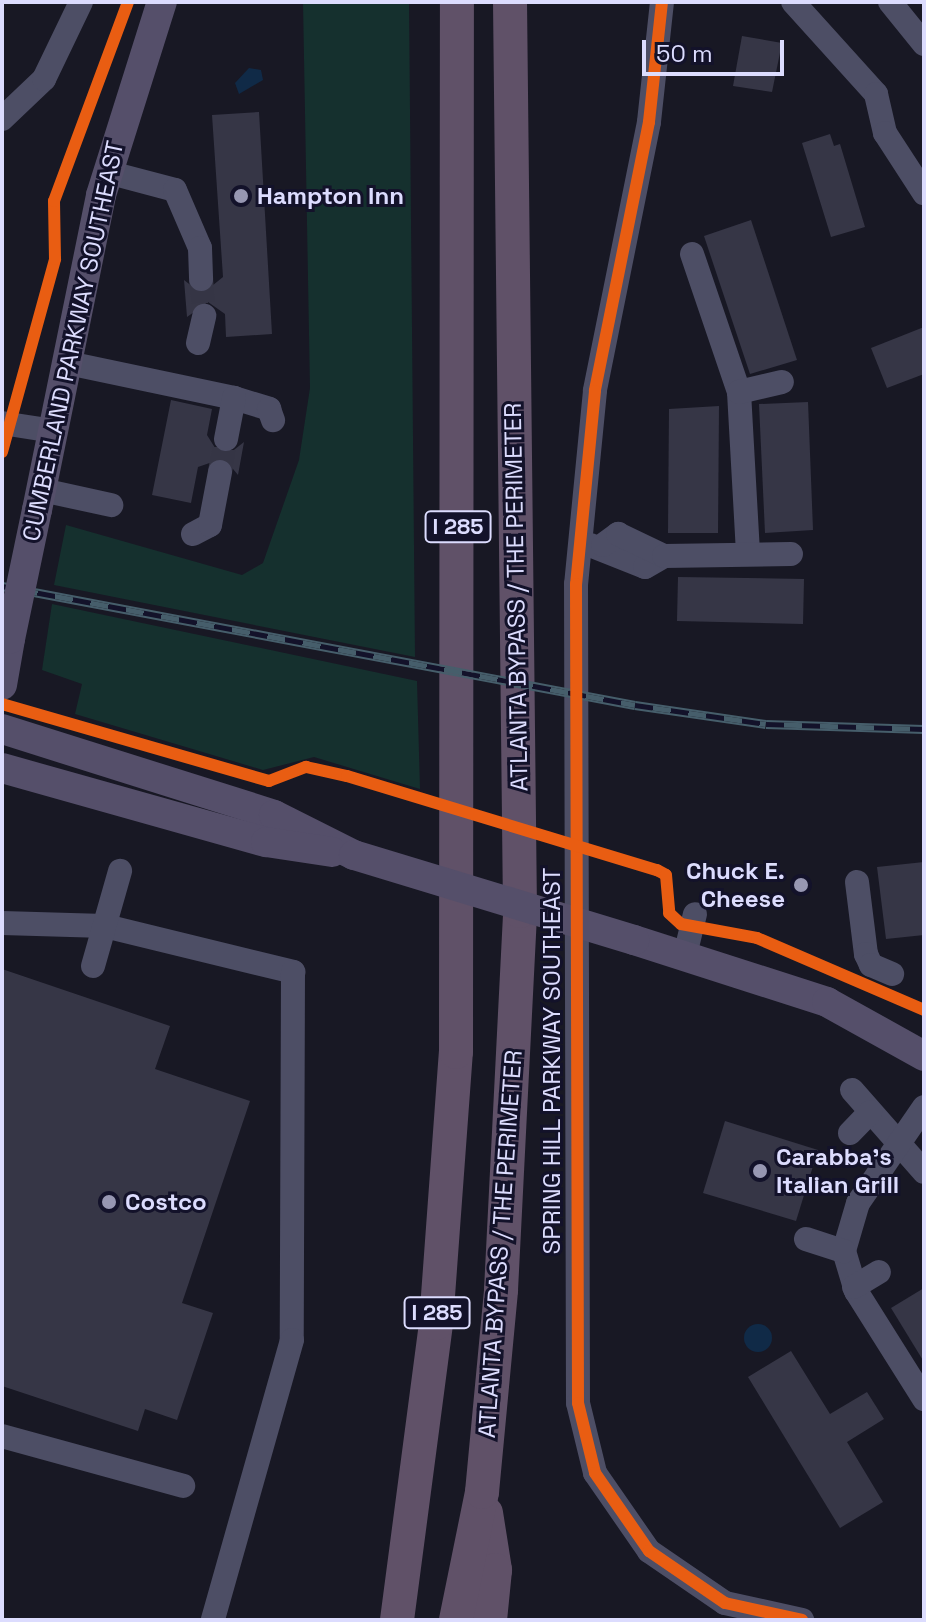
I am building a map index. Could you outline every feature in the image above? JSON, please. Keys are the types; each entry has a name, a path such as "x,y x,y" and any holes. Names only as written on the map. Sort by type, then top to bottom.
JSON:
{"highway":[{"name":"I 285","path":"397,1620 438,1307 456,1052 457,2"},
{"name":"ATLANTA BYPASS / THE PERIMETER","path":"456,1620 482,1492 520,911 510,2"},
{"path":"482,1492 495,1570 490,1620"},
{"path":"383,1620 405,1572"}],"main road":[{"name":"CUMBERLAND PARKWAY SOUTHEAST","path":"2,685 6,643 40,500 107,172 162,2"},
{"path":"2,729 274,815 354,855"},
{"path":"2,768 266,842 354,855 685,955 827,1002 924,1056"}],"street":[{"path":"2,119 44,79 81,2"},
{"name":"SPRING HILL PARKWAY SOUTHEAST","path":"662,2 649,122 595,391 592,545 573,705 574,1239 585,1445 629,1530 674,1573 725,1603 802,1620"},
{"path":"793,2 876,94 885,133 924,193"},
{"path":"890,2 924,44"},
{"path":"107,172 175,190 200,248 201,279"},
{"path":"692,254 739,392 748,554"},
{"path":"198,343 204,316"},
{"path":"68,363 234,398 269,409 273,420"},
{"path":"739,392 782,382"},
{"path":"226,439 234,398"},
{"path":"2,423 54,431"},
{"path":"193,534 210,525 220,472"},
{"path":"40,500 111,505"},
{"path":"592,545 618,534 664,556 791,554"},
{"path":"93,966 120,871"},
{"path":"857,882 866,954 871,965 892,974"},
{"path":"685,955 695,914"},
{"path":"2,923 105,926 293,972 292,1340 213,1620"},
{"path":"852,1090 924,1172"},
{"path":"924,1107 858,1203 844,1251 854,1287 924,1399"},
{"path":"850,1133 870,1112"},
{"path":"806,1239 844,1251"},
{"path":"854,1287 879,1272"},
{"path":"2,1436 183,1486"}],"green space":[{"path":"303,2 409,2 415,657 54,585 66,525 242,575 263,563 299,460 310,388"},
{"path":"52,604 417,681 420,789 314,757 263,770 75,714 82,684 42,670"}],"water":[{"path":"249,68 261,70 263,80 239,94 235,83"},
{"path":"758,1324 768,1328 772,1338 768,1348 758,1352 748,1348 744,1338 748,1328"}],"building":[{"path":"742,36 782,43 772,92 733,86"},
{"name":"Hampton Inn","path":"259,112 272,334 226,337 225,314 208,302 187,317 184,280 202,294 223,277 212,115"},
{"path":"830,134 834,146 840,144 865,227 831,237 802,143"},
{"path":"751,220 797,360 750,374 704,236"},
{"path":"924,327 924,374 887,388 871,348"},
{"path":"171,400 212,409 207,435 217,451 230,453 244,442 238,475 224,458 198,467 191,503 152,495"},
{"path":"808,402 813,530 765,533 759,404"},
{"path":"719,406 718,533 668,533 669,409"},
{"path":"678,577 804,579 803,624 677,621"},
{"path":"924,862 924,935 886,939 877,867"},
{"name":"Costco","path":"2,969 170,1026 155,1069 250,1101 182,1303 213,1313 177,1420 145,1409 138,1431 2,1386"},
{"name":"Carabba's Italian Grill","path":"725,1121 818,1150 796,1221 703,1193"},
{"path":"924,1288 924,1362 891,1308"},
{"path":"791,1351 830,1414 867,1392 884,1419 847,1442 883,1502 840,1528 748,1377"}],"tunnel":[{"path":"201,279 204,316"},
{"path":"220,472 226,439"}],"railway":[{"path":"2,586 635,705 766,724 924,729"}],"cycle path":[{"path":"2,452 55,259 54,201 128,2"},
{"path":"662,2 649,122 595,391 576,584 578,1403 595,1473 649,1551 725,1603 802,1620"},
{"path":"2,704 269,781 306,767 347,776 657,870 666,875 669,913 681,924 757,938 924,1010"}],"place":[{"name":"Hampton Inn","path":"241,196"},
{"name":"Chuck E. Cheese","path":"801,885"},
{"name":"Carabba's Italian Grill","path":"760,1171"},
{"name":"Costco","path":"109,1202"}]}
